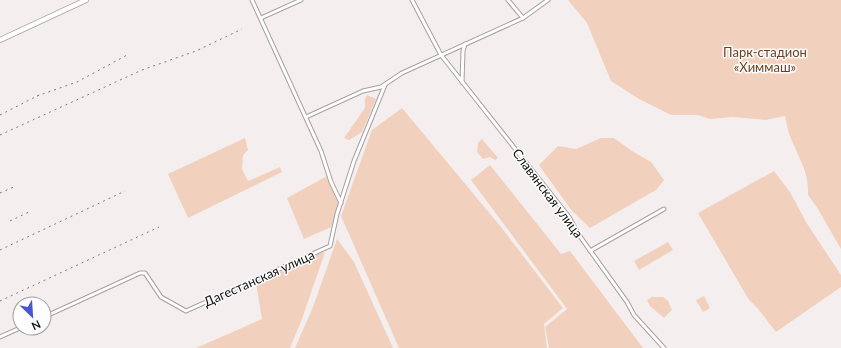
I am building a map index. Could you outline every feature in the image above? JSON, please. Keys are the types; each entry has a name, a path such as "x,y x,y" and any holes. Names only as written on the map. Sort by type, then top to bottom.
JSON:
{"main road":[{"path":"0,40 86,0"}],"street":[{"path":"252,0 322,151 331,182 341,203"},
{"path":"261,18 301,0"},
{"name":"Славянская улица","path":"412,0 441,55 569,217 579,235 634,315 664,348"},
{"path":"508,0 523,18"},
{"path":"306,117 363,91 386,85 397,76 523,18 548,0"},
{"path":"462,83 463,51 465,44"},
{"name":"Дагестанская улица","path":"52,313 140,273 145,273 161,297 186,311 330,246 354,161 386,85"},
{"path":"590,251 664,210"},
{"path":"0,337 12,332"}],"green space":[{"name":"Парк-стадион «Химмаш»","path":"568,0 841,0 841,249 818,209 808,195 805,173 790,135 785,116 766,120 733,117 710,119 698,115 671,115 639,99 611,81 587,23"},
{"path":"367,95 376,99 362,132 349,140 344,138 365,108 365,99"},
{"path":"402,108 501,227 563,308 544,324 547,348 399,348 341,216 372,130"},
{"path":"245,138 248,150 243,155 242,169 248,181 280,167 282,172 188,218 168,174"},
{"path":"601,138 614,138 651,162 664,180 656,190 590,228 572,211 539,165 558,146 576,149"},
{"path":"482,139 498,158 495,160 490,157 483,159 477,152 478,143"},
{"path":"490,165 561,254 570,251 643,348 549,348 545,327 567,309 471,180"},
{"path":"774,171 790,192 806,222 841,275 841,287 776,332 760,311 749,300 698,213"},
{"path":"327,176 339,204 331,227 304,239 287,198"},
{"path":"337,239 354,262 393,348 295,348 313,307"},
{"path":"668,242 673,250 639,270 634,261"},
{"path":"325,252 302,319 290,348 196,348 262,319 256,283 319,253"},
{"path":"704,296 710,308 703,312 696,300"},
{"path":"652,297 663,297 668,301 672,310 664,318 650,306 647,300"}],"railway":[{"path":"0,135 142,70 196,51 242,29"},
{"path":"37,96 77,82 129,54"},
{"path":"0,115 41,94"},
{"path":"0,193 16,186"},
{"path":"0,250 125,191"},
{"path":"10,221 29,212"},
{"path":"0,301 159,227"}]}
